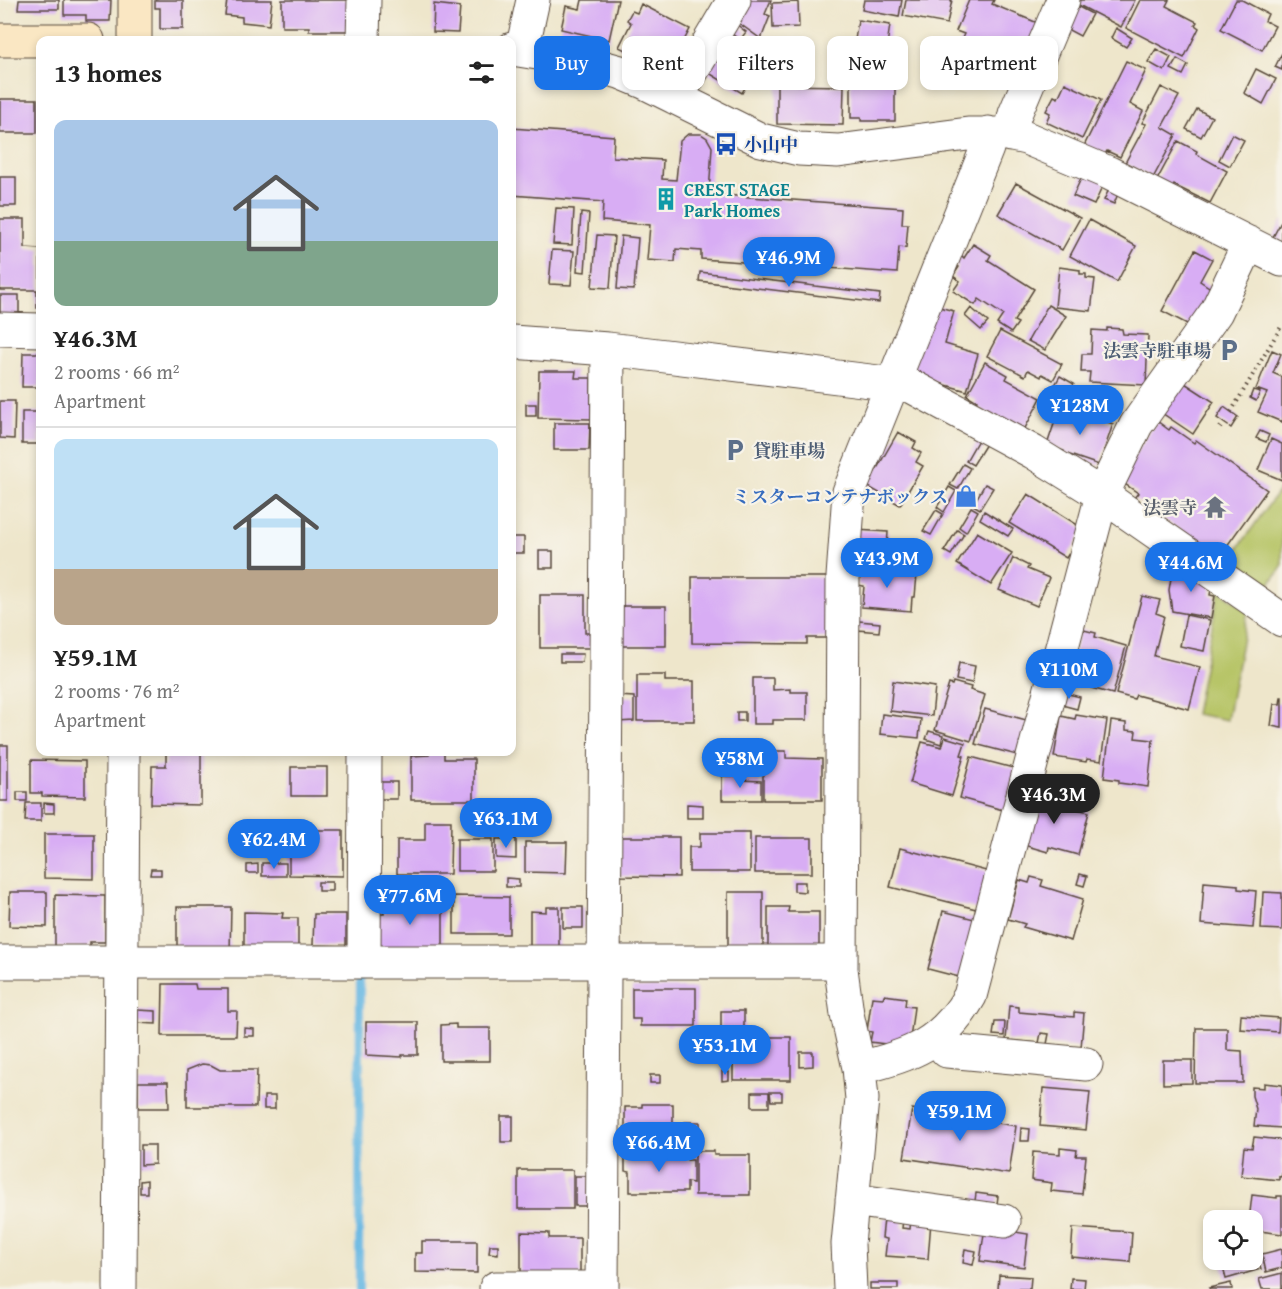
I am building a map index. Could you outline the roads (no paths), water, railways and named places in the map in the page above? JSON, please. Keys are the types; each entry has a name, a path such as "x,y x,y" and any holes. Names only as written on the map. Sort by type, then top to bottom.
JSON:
{"street":[{"path":"135,0 135,36"},
{"path":"363,36 364,0"},
{"path":"533,0 517,49 595,63 644,82 761,140 799,149 838,151 999,134 1044,144 1282,260"},
{"path":"676,98 734,0"},
{"path":"850,1289 848,1244 862,1099 859,1068 847,1014 842,962 843,577 849,492 987,148 1015,114 1063,0"},
{"path":"0,40 36,40"},
{"path":"859,1068 911,1053 936,1038 946,1031 960,1015 969,996 1102,495 1136,425 1216,312 1249,243"},
{"path":"0,329 36,330"},
{"path":"516,342 608,349 911,386 1033,452 1102,495 1282,620"},
{"path":"496,1288 602,1288 606,361 608,349"},
{"path":"120,1289 123,756"},
{"path":"364,962 365,756"},
{"path":"0,962 842,962"},
{"path":"936,1038 947,1051 1086,1064"},
{"path":"852,1200 1004,1221"}],"waterway":[{"path":"359,1289 360,973"}],"place":[{"name":"小山中","path":"726,144"},
{"name":"CREST STAGE Park Homes","path":"666,199"},
{"name":"法雲寺駐車場","path":"1229,350"},
{"name":"貸駐車場","path":"735,450"},
{"name":"ミスターコンテナボックス","path":"966,496"},
{"name":"法雲寺","path":"1215,507"}]}
